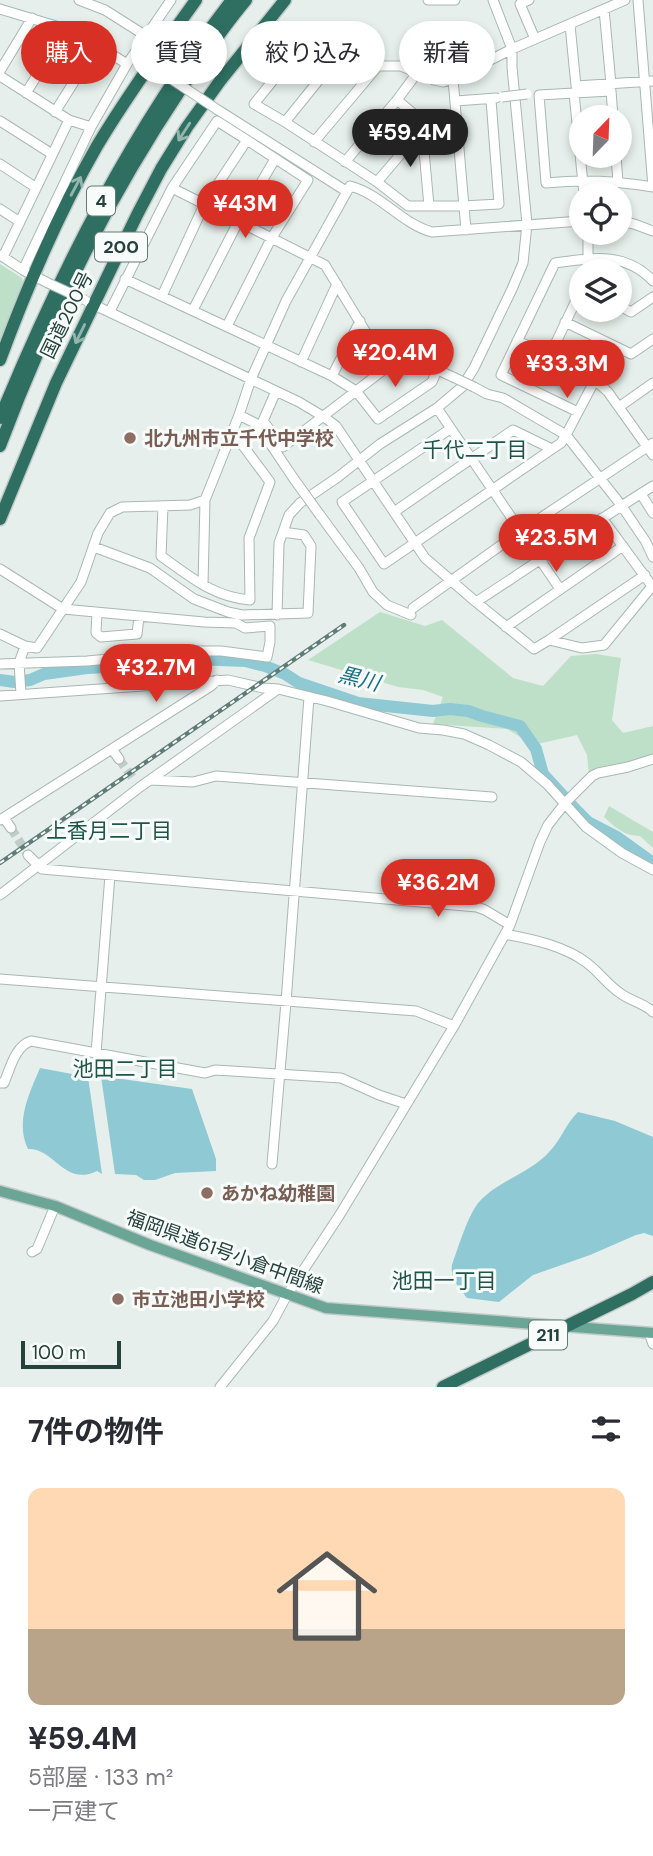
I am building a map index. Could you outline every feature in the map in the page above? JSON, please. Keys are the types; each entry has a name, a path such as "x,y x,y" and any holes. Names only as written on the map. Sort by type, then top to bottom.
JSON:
{"highway":[{"path":"0,360 28,273 97,146 196,0"},
{"name":"4","path":"0,418 61,278 125,158 232,0"},
{"name":"4","path":"0,446 38,351 133,165 206,52 246,0"},
{"name":"国道200号","path":"0,519 89,302 149,192 187,127 285,0"},
{"name":"211","path":"443,1387 653,1282"}],"main road":[{"name":"福岡県道61号小倉中間線","path":"0,1191 55,1206 150,1245 326,1308 651,1333"}],"street":[{"path":"79,0 105,9 131,26"},
{"path":"156,21 171,0"},
{"path":"428,0 456,0"},
{"path":"277,615 279,543 289,515 300,503 380,444 437,408 462,387 474,368 523,263 527,224 512,49 493,0"},
{"path":"529,0 520,4 535,39"},
{"path":"495,58 625,0"},
{"path":"632,184 653,187 649,85 638,0"},
{"path":"0,9 39,21"},
{"path":"604,9 611,84"},
{"path":"32,19 0,73 55,112 91,127"},
{"path":"569,24 576,86 649,85"},
{"path":"117,58 127,64"},
{"path":"28,273 91,127 131,61"},
{"path":"26,93 32,84"},
{"path":"55,112 73,84"},
{"path":"179,84 346,191"},
{"path":"270,84 254,104 377,182 408,206 499,204 491,100"},
{"path":"285,122 316,84"},
{"path":"314,142 363,84"},
{"path":"345,162 409,84"},
{"path":"454,84 466,230"},
{"path":"612,105 611,91 539,95 546,183 582,180 618,182 617,168"},
{"path":"574,93 582,180"},
{"path":"456,101 491,100 527,94"},
{"path":"397,100 420,118 429,206"},
{"path":"69,120 1,256 48,283 276,391 324,417 336,426 425,558 534,649 645,575"},
{"path":"0,121 52,154"},
{"path":"110,311 172,188 217,121 308,180 271,239 227,326"},
{"path":"377,182 422,128"},
{"path":"162,296 204,205 247,140"},
{"path":"193,310 238,222 275,159"},
{"path":"0,164 36,187"},
{"path":"203,585 205,500 251,379 286,300 350,186 420,229 432,232 569,222"},
{"path":"172,188 325,265 370,339 487,394 503,398 566,435 621,505 653,557"},
{"path":"0,209 20,222"},
{"path":"632,223 653,231"},
{"path":"588,245 588,259 610,259"},
{"path":"569,261 555,263 501,375 578,412"},
{"path":"632,264 653,281"},
{"path":"125,279 332,376 356,391 378,419 432,382 437,369"},
{"path":"302,362 337,284"},
{"path":"632,311 653,297"},
{"path":"550,355 569,314"},
{"path":"332,376 360,321"},
{"path":"565,322 631,354 653,339"},
{"path":"239,415 257,424 359,568 373,592 387,605 412,612 452,579 521,531 599,478 651,448 608,392 595,380 550,355 517,341"},
{"path":"276,391 263,421 283,447 403,355"},
{"path":"450,429 342,502 384,565 561,443 595,380"},
{"path":"619,407 653,383"},
{"path":"437,408 561,589"},
{"path":"394,512 513,430 552,449"},
{"path":"163,506 162,556 203,585 233,599 250,600 249,538 270,482 241,443 230,438"},
{"path":"476,602 653,486"},
{"path":"641,494 653,513"},
{"path":"0,634 25,646 37,648 81,582 98,533 110,513 122,507 190,505 205,500"},
{"path":"549,640 582,648 604,645 653,585 602,518"},
{"path":"94,547 150,568 210,607 243,615 309,613 311,547 304,535 283,532"},
{"path":"506,627 623,546"},
{"path":"0,569 63,609 236,623 245,628 270,626 267,657 195,651 87,661 0,664"},
{"path":"97,613 96,633 101,637 137,634 139,617"},
{"path":"21,693 20,665 25,646"},
{"path":"4,818 211,686 216,680"},
{"path":"0,696 228,680 278,689 419,728 464,734 521,762 547,785 586,827 622,853 653,870"},
{"path":"0,895 137,784 150,780 278,689"},
{"path":"272,1164 309,697"},
{"path":"112,749 119,759"},
{"path":"220,1387 273,1321 454,1027 510,925 548,825 565,803 598,773 653,759"},
{"path":"150,780 193,782 216,776 492,797"},
{"path":"0,808 3,808 4,818 11,828"},
{"path":"28,855 42,870 477,907 510,925"},
{"path":"96,1053 110,876"},
{"path":"505,934 552,945 586,962 614,989 653,1012"},
{"path":"0,979 416,1011 454,1027"},
{"path":"0,1083 4,1083 24,1043 32,1041 205,1073 215,1070 341,1078 407,1104"},
{"path":"32,1252 37,1249 55,1206"},
{"path":"651,1333 653,1345"}],"green space":[{"path":"0,264 22,278 23,283 0,345"},
{"path":"380,612 425,626 442,620 513,678 543,686 571,656 596,654 621,658 612,720 623,733 653,726 653,763 589,775 587,755 577,735 533,745 507,729 433,724 443,697 423,690 398,687 308,660"},
{"path":"609,806 653,832 653,848 640,836 624,833 604,817"}],"water":[{"path":"40,1068 88,1077 102,1174 97,1171 86,1175 76,1174 46,1154 28,1149 24,1139 23,1118"},
{"path":"101,1076 192,1089 216,1159 216,1171 175,1173 155,1180 144,1180 136,1175 115,1174"},
{"path":"578,1112 615,1121 653,1137 653,1236 644,1233 636,1235 533,1275 499,1302 467,1298 454,1279 452,1265 476,1206 496,1187 542,1159 554,1147"}],"waterway":[{"name":"黒川","path":"0,680 30,680 44,674 87,668 150,665 187,667 195,659 245,661 265,666 299,683 358,703 433,711 468,711 520,726 536,749 543,774 576,810 588,822 617,837 653,863"}],"tunnel":[{"path":"119,759 135,781"},
{"path":"11,828 28,855"}],"railway":[{"path":"0,863 344,625"}],"place":[{"name":"北九州市立千代中学校","path":"130,438"},
{"name":"あかね幼稚園","path":"207,1193"},
{"name":"市立池田小学校","path":"118,1299"}],"district":[{"name":"千代二丁目","path":"475,450"},
{"name":"上香月二丁目","path":"109,831"},
{"name":"池田二丁目","path":"125,1069"},
{"name":"池田一丁目","path":"444,1281"}]}
